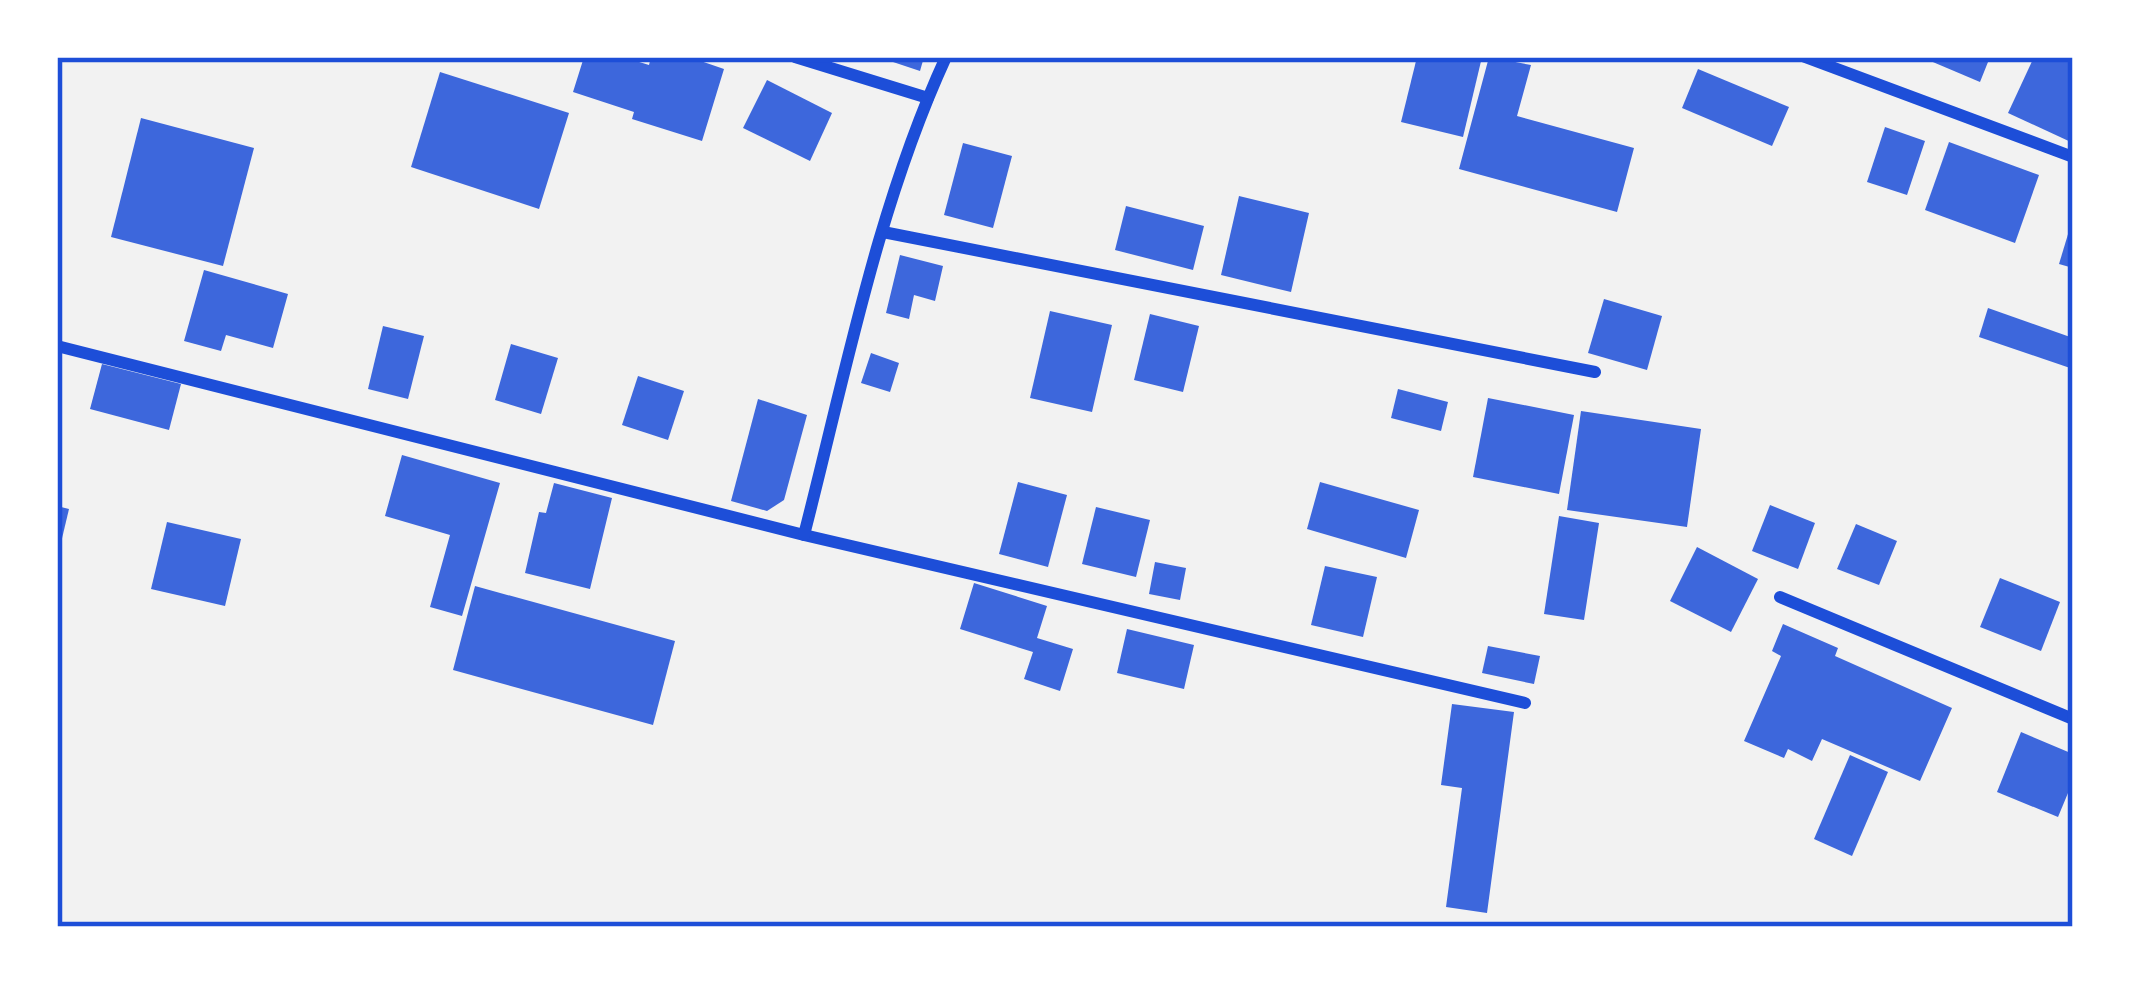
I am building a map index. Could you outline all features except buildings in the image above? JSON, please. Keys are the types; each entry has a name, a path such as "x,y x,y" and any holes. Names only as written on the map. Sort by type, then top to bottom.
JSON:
{"street":[{"path":"795,57 928,98"},
{"path":"804,535 883,232 946,57"},
{"path":"1805,57 2073,157"},
{"path":"883,232 1595,372"},
{"path":"57,346 804,535 1525,704"},
{"path":"1780,597 2073,719"}]}
